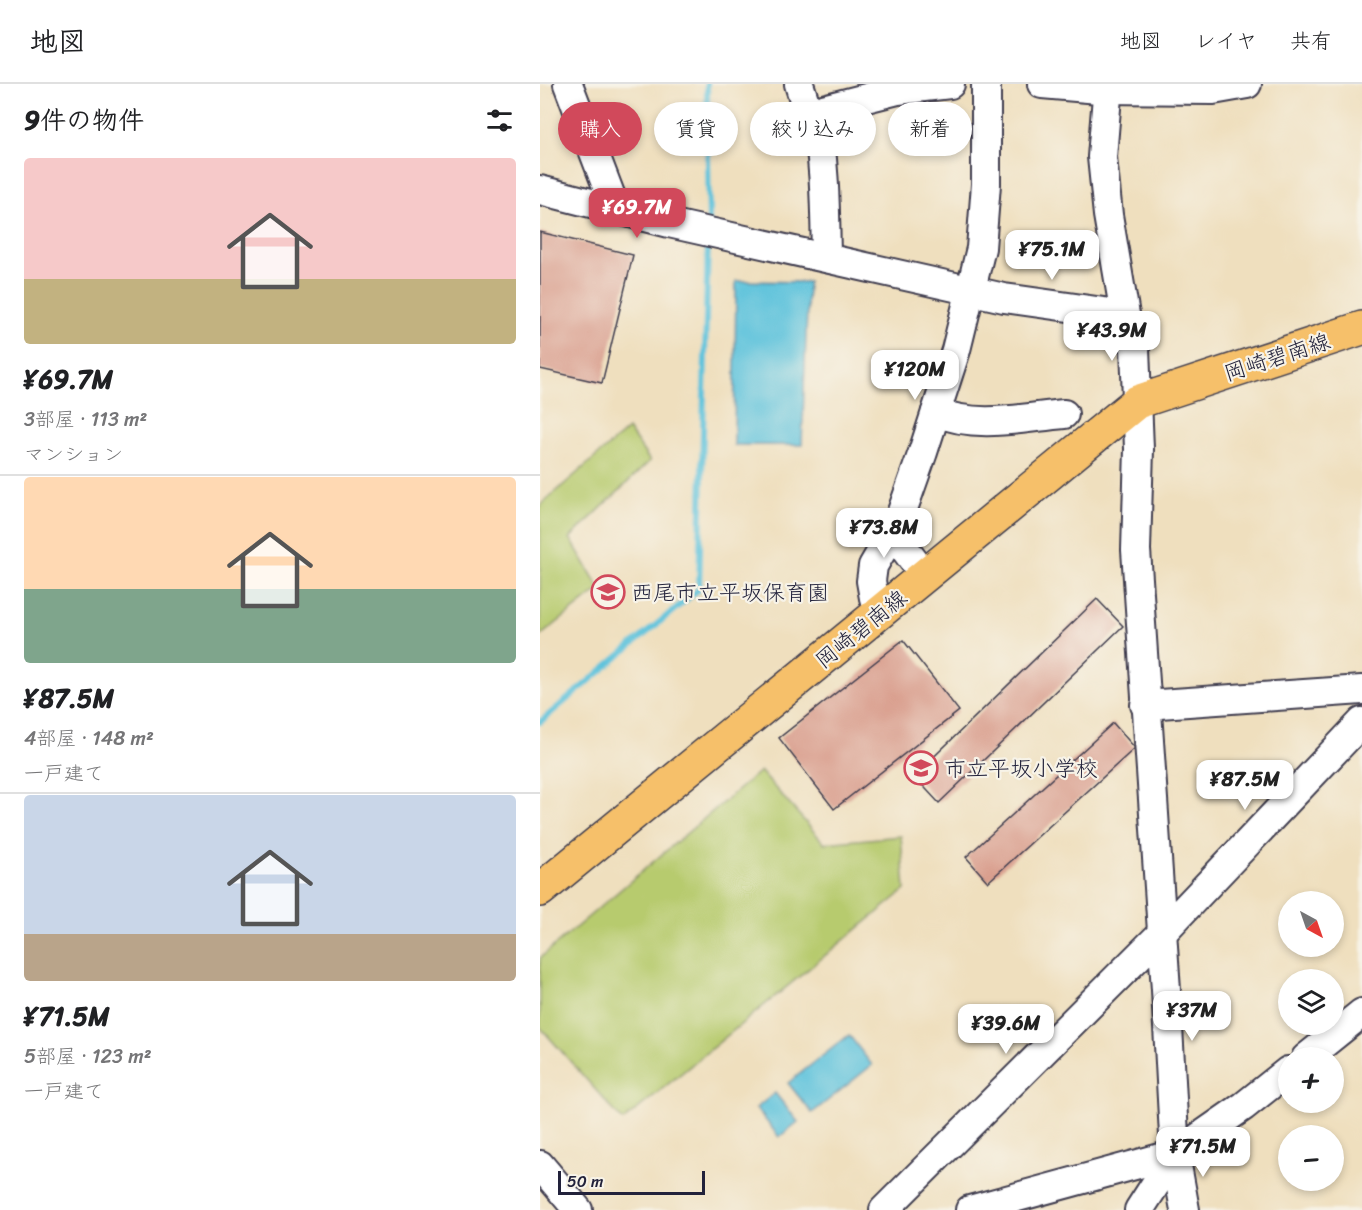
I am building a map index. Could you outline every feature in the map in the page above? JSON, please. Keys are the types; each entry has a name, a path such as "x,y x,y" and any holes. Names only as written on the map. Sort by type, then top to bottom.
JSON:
{"main road":[{"name":"岡崎碧南線","path":"540,890 1137,402 1362,328"}],"street":[{"path":"568,84 616,210"},
{"path":"798,84 804,102"},
{"path":"851,102 898,90 950,84"},
{"path":"884,610 874,598 871,581 873,566 898,524 956,350 981,248 986,184 986,84"},
{"path":"1041,84 1099,88 1108,86 1144,90 1213,90 1247,84"},
{"path":"1108,86 1102,157 1108,215 1125,315 1135,348 1138,449 1136,550 1175,1154 1185,1210"},
{"path":"823,156 826,257"},
{"path":"540,190 669,223 1004,298 1125,315"},
{"path":"936,412 964,421 982,422 1064,414"},
{"path":"898,524 898,540 925,576"},
{"path":"1145,705 1362,690"},
{"path":"884,1210 1162,933 1362,722"},
{"path":"1320,1047 1362,1013"},
{"path":"970,1210 1175,1154 1244,1106 1278,1079"},
{"path":"1139,1210 1175,1154"},
{"path":"540,1165 578,1210"}],"green space":[{"path":"628,429 650,461 570,538 600,589 540,636 540,505"},
{"path":"760,771 824,843 901,836 905,890 623,1121 540,1027 540,958"}],"water":[{"path":"736,281 808,282 802,445 734,445"},
{"path":"849,1035 872,1065 812,1113 788,1083"},
{"path":"775,1093 798,1122 779,1137 756,1108"}],"building":[{"path":"540,232 633,255 602,383 540,369"},
{"path":"1097,599 1123,626 939,803 914,776"},
{"path":"903,640 959,711 834,809 779,738"},
{"path":"1113,723 1135,748 988,882 966,857"}],"waterway":[{"path":"707,84 709,223"},
{"path":"540,722 699,589 708,239"}],"place":[{"name":"西尾市立平坂保育園","path":"608,592"},
{"name":"市立平坂小学校","path":"921,768"}]}
